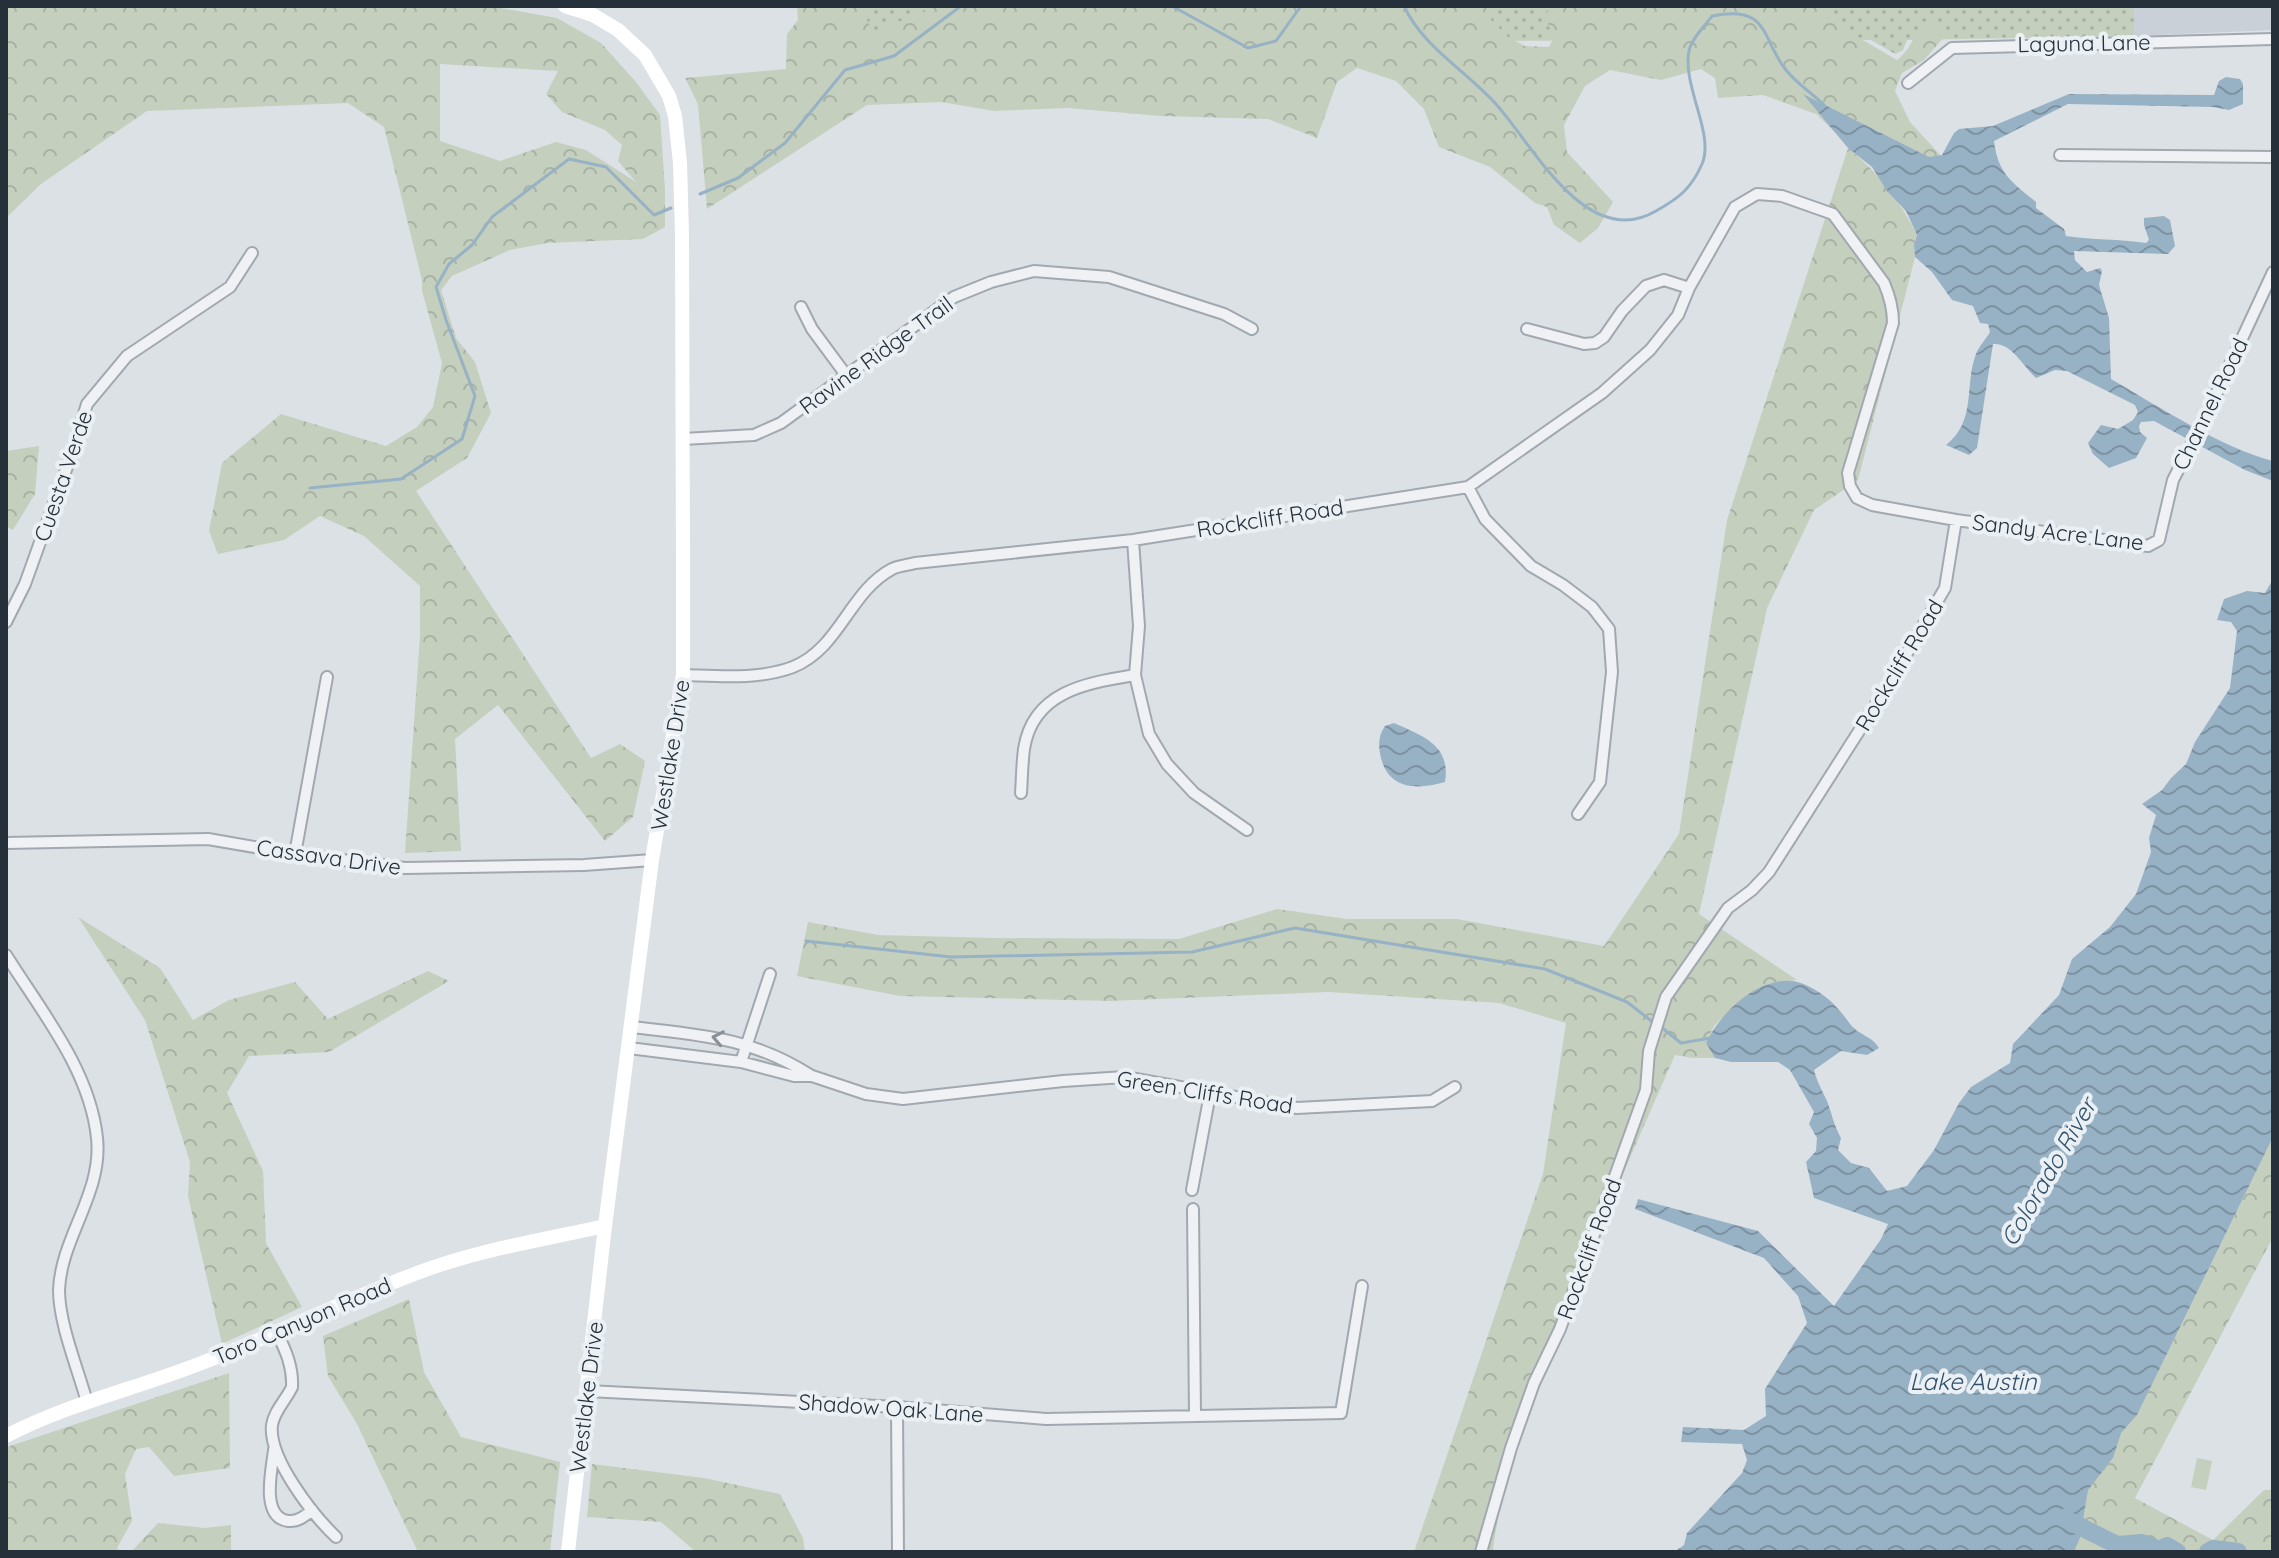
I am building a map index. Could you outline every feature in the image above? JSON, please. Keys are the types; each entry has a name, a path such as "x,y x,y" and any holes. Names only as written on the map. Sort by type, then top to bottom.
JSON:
{"street":[{"name":"Westlake Drive","path":"565,6 593,15 618,30 645,55 669,96 675,116 681,176 683,439 683,675 652,860 605,1226 568,1552"},
{"name":"Laguna Lane","path":"1908,83 1952,48 2273,39"},
{"path":"2060,155 2273,157"},
{"name":"Rockcliff Road","path":"683,675 733,676 794,666 835,636 866,589 893,568 915,563 1133,540 1468,487 1602,393 1650,350 1678,315 1689,288 1735,207 1757,194 1782,196 1833,214 1884,283 1893,307 1893,323 1848,473 1850,486 1857,498 1872,505 1956,520 1945,588 1889,684 1769,872 1728,908 1666,997 1649,1051 1646,1090 1560,1329 1534,1383 1511,1448 1481,1552"},
{"name":"Cuesta Verde","path":"6,622 25,584 87,404 127,356 230,287 252,253"},
{"name":"Ravine Ridge Trail","path":"683,439 754,435 781,423 954,297 991,282 1034,271 1109,277 1224,314 1252,329"},
{"name":"Channel Road","path":"2159,540 2173,480 2273,272"},
{"path":"1527,329 1584,344 1595,343 1604,337 1622,311 1646,286 1664,280 1689,288"},
{"path":"801,307 812,329 846,375"},
{"path":"1468,487 1494,529 1531,566 1592,607 1609,629 1612,672 1600,782 1578,814"},
{"name":"Sandy Acre Lane","path":"1956,520 2127,544 2148,546 2159,540"},
{"path":"1133,540 1139,626 1135,675 1149,734 1167,764 1194,793 1247,830"},
{"path":"1021,793 1025,746 1038,714 1061,693 1090,682 1135,675"},
{"path":"295,854 327,677"},
{"name":"Cassava Drive","path":"6,843 208,839 405,868 584,865 652,860"},
{"path":"6,955 72,1060 91,1101 98,1139 98,1163 62,1269 59,1291 63,1317 87,1402"},
{"path":"741,1062 770,974"},
{"name":"Green Cliffs Road","path":"632,1027 720,1037 788,1061 812,1076 866,1094 903,1099 1125,1077 1297,1108 1432,1101 1455,1087"},
{"name":"Green Cliffs Road","path":"629,1048 741,1062 794,1076 812,1076"},
{"path":"1192,1190 1210,1094"},
{"path":"1193,1209 1195,1416"},
{"name":"Toro Canyon Road","path":"6,1436 87,1402 167,1377 439,1266 605,1226"},
{"name":"Shadow Oak Lane","path":"588,1391 897,1407 1046,1419 1341,1413 1362,1286"},
{"path":"277,1333 293,1373 292,1387 273,1423 270,1494 278,1518 291,1521 312,1510"},
{"path":"897,1407 898,1552"},
{"path":"274,1448 312,1510 336,1537"}],"shaded area":[{"path":"2134,6 2273,6 2273,30 2134,36"}],"green space":[{"path":"6,6 489,6 557,18 601,43 660,115 665,227 643,239 547,243 510,250 452,276 441,290 456,338 475,362 491,413 467,458 416,491 591,758 620,744 645,761 633,817 605,841 498,705 455,739 461,851 405,853 420,636 420,586 364,536 320,516 284,540 218,554 209,531 222,463 281,414 386,446 417,427 433,407 442,363 384,127 348,103 147,111 41,184 6,218","holes":["440,64 558,71 546,94 562,112 605,130 622,145 618,161 636,182 586,150 556,142 500,161 440,141"]},
{"path":"797,6 870,6 867,21 875,32 935,6 1488,6 1490,19 1508,37 1525,46 1549,47 1554,37 1545,17 1549,9 1562,6 1819,6 1832,22 1897,60 1928,19 1938,24 1946,35 1924,60 1902,73 1895,91 1910,122 1943,158 1930,172 1844,141 1816,114 1763,95 1718,98 1715,78 1701,69 1661,80 1610,70 1585,86 1564,125 1567,152 1613,202 1598,228 1580,243 1554,225 1547,207 1535,203 1490,167 1439,147 1424,109 1396,81 1357,68 1337,82 1317,138 1268,119 1161,116 1068,108 994,111 941,102 867,105 707,209 698,104 685,78 786,69 787,34 798,20"},
{"path":"849,6 2134,6 2134,36 1907,40 1903,50 1895,54 1871,40 866,42"},
{"path":"1848,148 1878,177 1904,211 1917,235 1915,257 1858,480 1814,510 1767,608 1699,914 1797,980 1770,983 1721,1019 1706,1043 1715,1058 1675,1055 1611,1201 1569,1318 1523,1427 1500,1506 1493,1548 1495,1552 1414,1552 1543,1174 1566,1023 1499,1003 1328,992 1109,1001 900,996 797,976 808,922 878,935 1179,939 1277,909 1347,919 1457,919 1604,946 1679,834 1727,520"},
{"path":"39,446 35,494 13,530 6,526 6,451"},
{"path":"78,917 160,968 193,1020 229,1000 295,982 328,1019 428,971 449,981 329,1052 249,1056 227,1093 263,1171 266,1243 302,1307 222,1344 188,1196 190,1162 145,1020"},
{"path":"2273,1137 2273,1237 2135,1498 2213,1540 2264,1490 2273,1490 2273,1552 2074,1552 2080,1538 2087,1490 2113,1458 2120,1433 2137,1415"},
{"path":"409,1299 424,1372 461,1437 560,1462 550,1552 418,1552 357,1424 328,1376 323,1336"},
{"path":"229,1373 230,1468 174,1476 149,1447 136,1449 125,1474 132,1521 117,1548 121,1552 6,1552 6,1449"},
{"path":"2197,1458 2212,1461 2206,1490 2191,1487"},
{"path":"592,1464 704,1478 780,1494 803,1538 805,1552 696,1552 661,1522 587,1517"},
{"path":"158,1523 205,1528 231,1525 231,1552 131,1552"}],"water":[{"path":"2226,77 2240,79 2243,84 2243,104 2229,110 2213,107 2068,104 1994,141 2003,170 2036,202 2036,208 2064,229 2066,236 2146,243 2149,240 2144,218 2164,216 2170,220 2175,246 2168,254 2074,251 2075,260 2087,272 2100,268 2102,271 2099,285 2109,318 2111,379 2212,436 2273,461 2273,481 2245,470 2154,421 2141,422 2139,426 2140,432 2147,438 2136,458 2109,468 2093,454 2088,443 2101,425 2118,429 2133,420 2138,412 2135,405 2067,371 2055,370 2036,378 2011,351 1999,344 1993,344 1977,448 1969,455 1946,445 1956,435 1966,414 1973,366 1977,351 1990,332 1988,324 1980,323 1973,306 1952,300 1932,272 1915,257 1917,235 1906,211 1887,191 1872,167 1848,148 1803,94 1929,157 1942,155 1959,129 1993,126 2069,94 2214,95 2219,81"},
{"name":"Lake Austin","path":"2273,579 2273,1137 2137,1415 2121,1433 2113,1458 2088,1490 2080,1538 2074,1552 1674,1552 1684,1545 1687,1533 1742,1473 1747,1460 1742,1444 1681,1442 1683,1427 1744,1430 1766,1416 1765,1389 1807,1323 1798,1296 1764,1258 1635,1209 1638,1199 1758,1231 1834,1306 1881,1239 1888,1224 1814,1198 1806,1162 1816,1151 1817,1138 1809,1124 1814,1112 1790,1070 1778,1062 1731,1062 1715,1058 1706,1043 1713,1030 1735,1004 1764,986 1779,981 1795,981 1826,997 1853,1027 1879,1048 1867,1055 1841,1051 1814,1070 1841,1138 1838,1150 1851,1163 1869,1168 1887,1191 1907,1186 1934,1150 1971,1087 2010,1063 2013,1044 2059,995 2072,959 2110,927 2136,894 2151,852 2149,838 2156,815 2142,804 2162,790 2186,764 2195,742 2230,688 2237,631 2231,622 2217,620 2224,599 2247,591 2265,593"},
{"path":"1394,723 1424,738 1439,750 1446,769 1445,782 1425,786 1406,785 1391,776 1381,758 1379,741 1385,726"}],"waterway":[{"path":"700,194 738,178 785,143 845,70 894,56 961,6"},
{"path":"1172,6 1248,48 1276,41 1301,6"},
{"path":"1404,6 1422,34 1495,103 1563,187 1584,205 1607,217 1631,220 1656,211 1684,192 1698,173 1705,152 1702,124 1690,79 1689,51 1695,37 1712,16 1745,15 1754,20 1786,70 1824,105"},
{"path":"310,488 401,479 462,439 475,396 436,287 449,264 472,245 492,217 569,159 606,167 654,215 671,208"},
{"path":"806,941 951,957 1192,952 1295,928 1545,969 1627,1002 1654,1023"},
{"path":"1661,1027 1681,1043 1711,1038"},
{"path":"2063,1518 2117,1545 2142,1543 2159,1550 2167,1546 2177,1552"},
{"path":"2208,1552 2213,1549 2238,1552"}],"water label":[{"name":"Colorado River","path":"2048,1172"}]}
